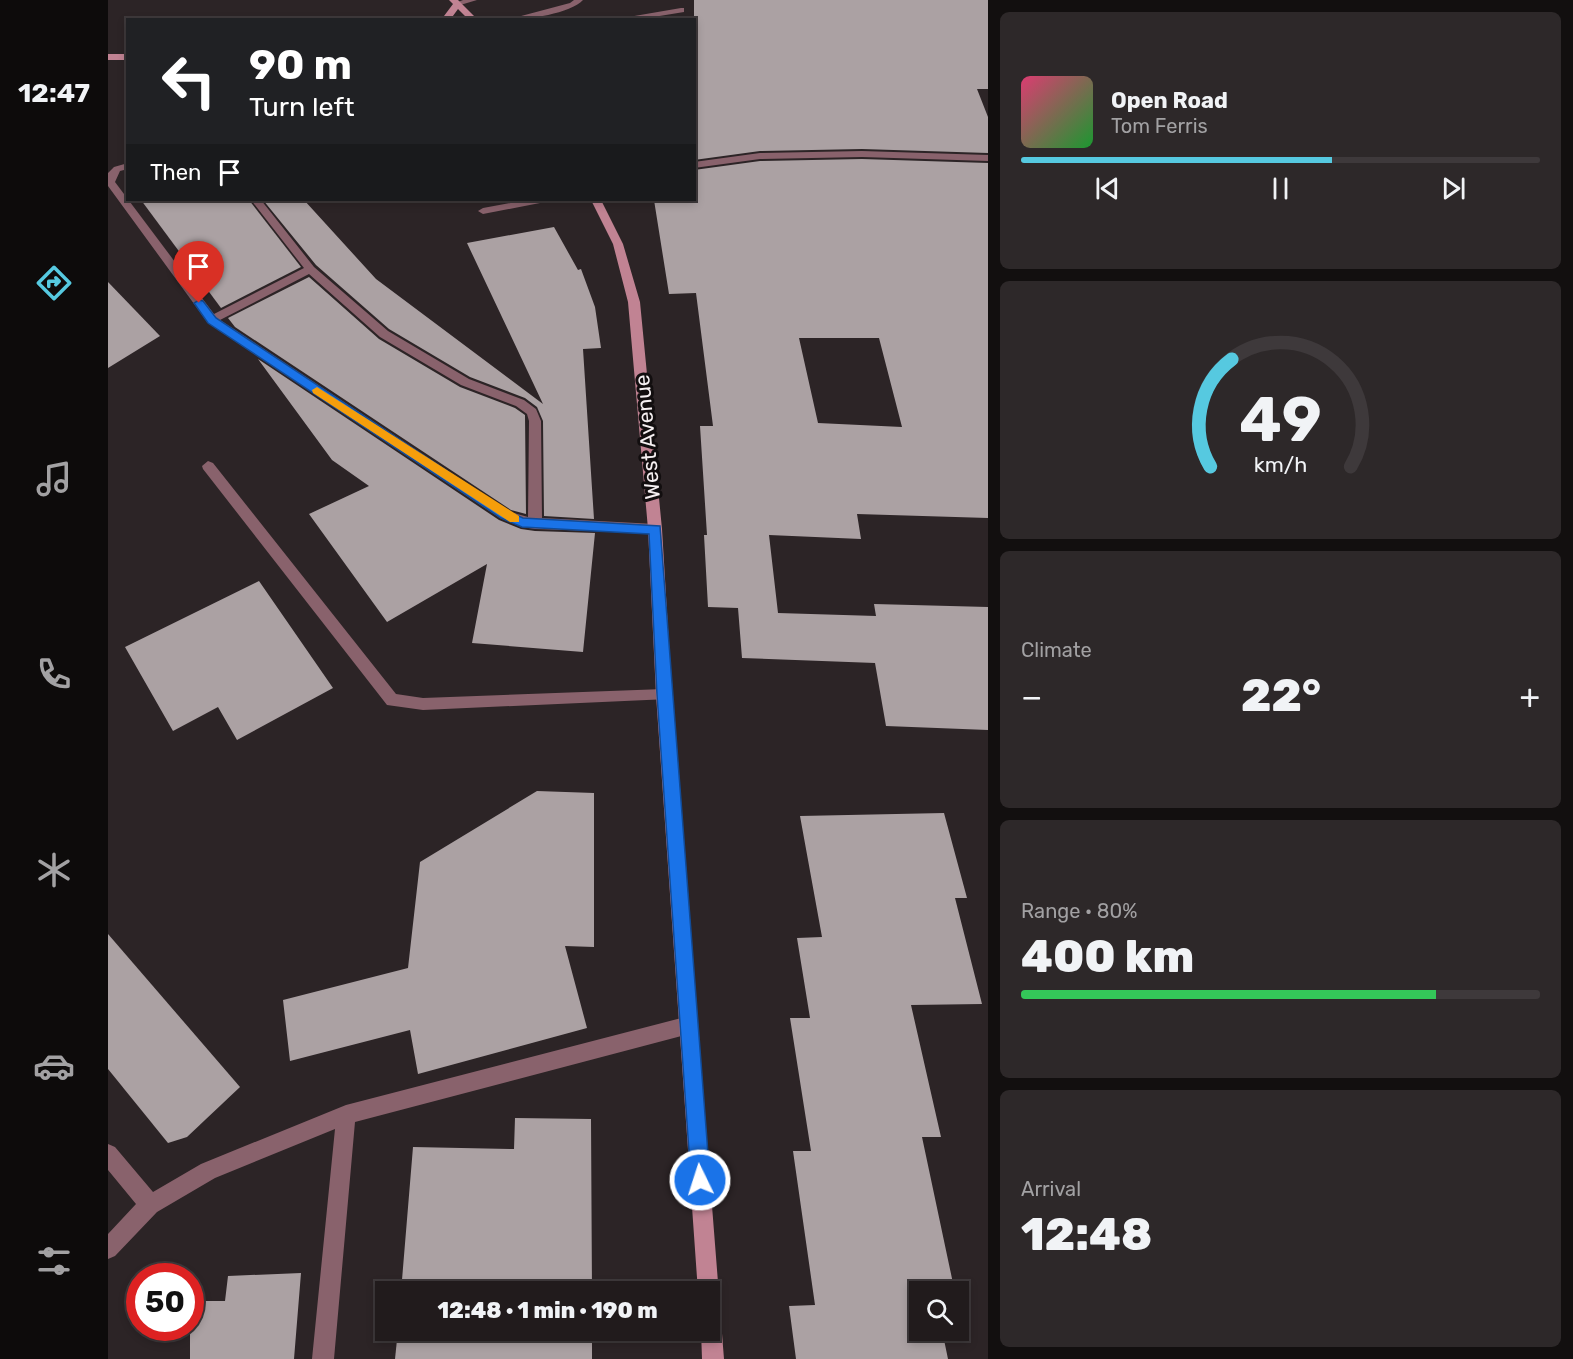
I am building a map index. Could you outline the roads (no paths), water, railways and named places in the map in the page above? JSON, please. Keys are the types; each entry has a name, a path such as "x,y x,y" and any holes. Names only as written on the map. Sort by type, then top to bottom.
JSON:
{"main road":[{"path":"446,18 455,2 472,18"},
{"path":"108,57 126,57"},
{"name":"West Avenue","path":"596,201 618,244 634,302 655,529 664,695 708,1281"},
{"path":"712,1341 713,1359"}],"street":[{"path":"455,2 473,0"},
{"path":"518,18 573,5 579,0"},
{"path":"628,18 681,10"},
{"path":"696,165 760,156 862,153 988,158"},
{"path":"126,167 117,169 111,176 111,182 212,320 505,515 522,522 535,524 655,529"},
{"path":"257,201 310,268 384,334 465,382 520,403 532,412 535,421 535,524"},
{"path":"483,211 535,201"},
{"path":"212,320 310,268"},
{"path":"208,466 392,700 423,704 664,695"},
{"path":"108,1249 150,1205 208,1171 346,1115 689,1024"},
{"path":"323,1359 346,1115"},
{"path":"108,1154 150,1205"}]}
